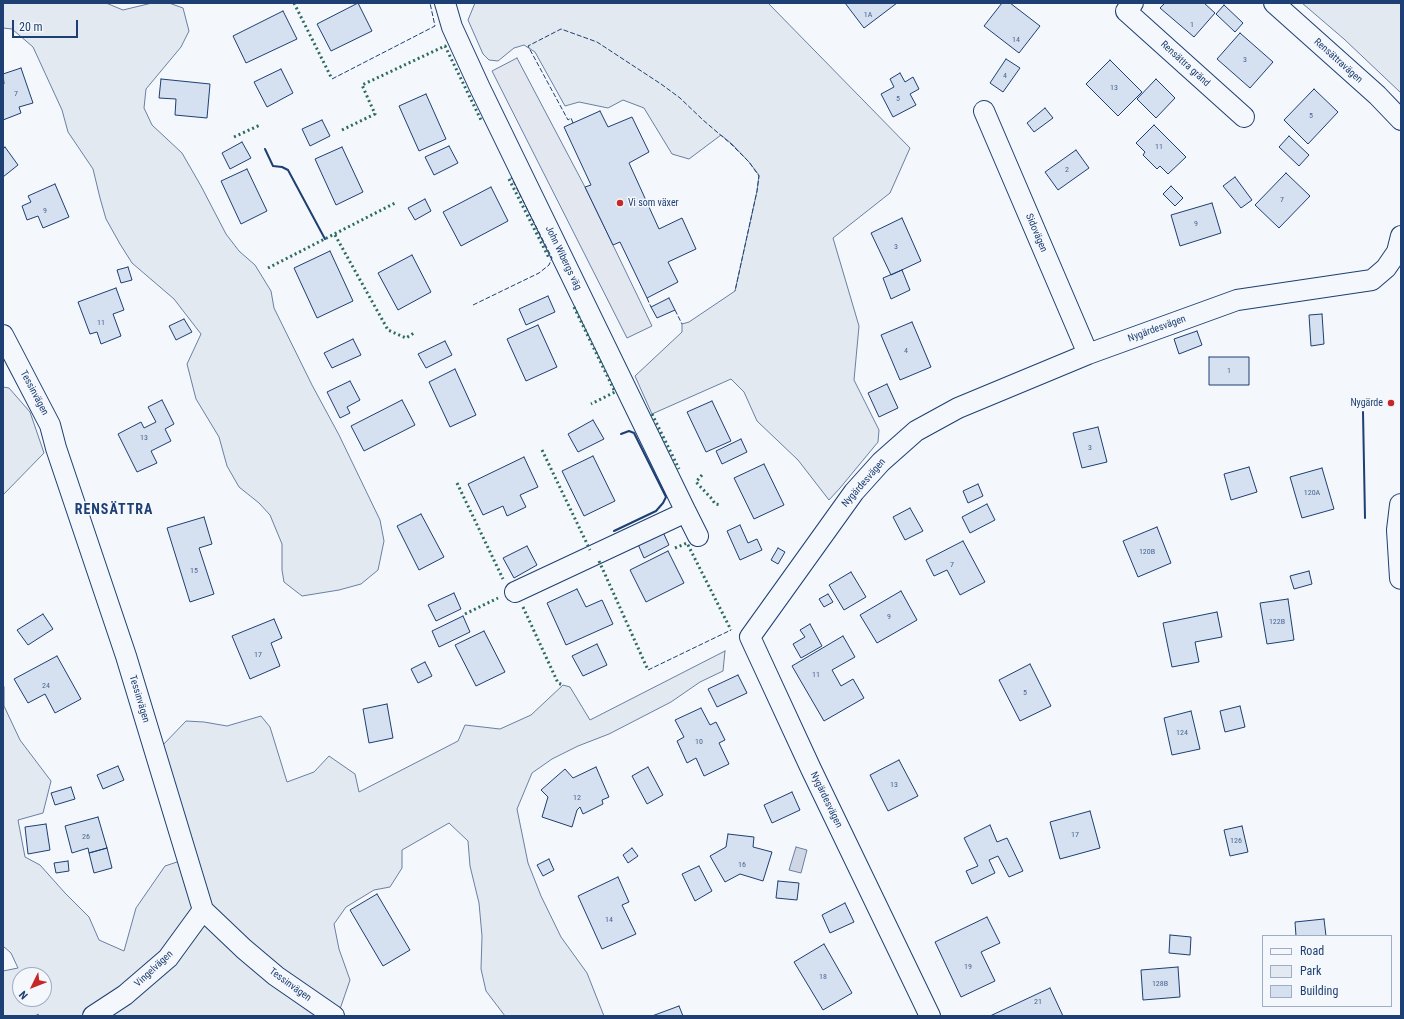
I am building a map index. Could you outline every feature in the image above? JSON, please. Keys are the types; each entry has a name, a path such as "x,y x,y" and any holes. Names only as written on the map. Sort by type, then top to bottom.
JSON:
{"street":[{"name":"John Wibergs väg","path":"445,3 452,27 480,88 698,536"},
{"name":"Rensättravägen","path":"1274,3 1376,95 1401,120"},
{"name":"Rensättra gränd","path":"1125,6 1244,117"},
{"name":"Sidovägen","path":"984,111 1088,354"},
{"name":"Nygärdesvägen","path":"930,1016 750,638 854,492 881,462 916,431 958,408 1088,354 1237,300 1372,280 1386,268 1397,252 1401,236"},
{"name":"Tessinvägen","path":"3,335 50,425 56,448 126,656 203,910 244,949 276,976 334,1016"},
{"path":"1401,505 1398,524 1401,578"},
{"path":"515,592 686,512"},
{"name":"Vingelvägen","path":"93,1016 125,995 168,958 203,910"}],"green space":[{"path":"3,3 106,3 123,10 152,3 169,3 183,8 189,31 181,47 146,89 144,108 152,125 182,153 226,234 239,251 255,265 271,291 274,308 312,385 339,435 380,520 384,541 378,570 361,584 339,590 302,596 284,582 282,570 282,544 270,515 259,503 239,487 227,466 219,437 196,399 187,364 201,334 174,299 132,263 120,244 106,219 93,169 68,132 62,110 33,47 12,29 3,28"},
{"path":"475,3 768,3 910,148 890,193 833,238 859,326 854,380 879,430 878,442 829,500 798,460 757,421 744,392 731,379 652,414 635,376 682,332 682,324 689,322 735,291 757,191 759,175 732,144 721,135 689,159 672,154 644,108 623,100 608,108 579,102 565,106 535,52 524,45 514,48 498,61 489,60 483,54 468,20"},
{"path":"1302,3 1401,3 1401,93 1344,39"},
{"path":"3,387 9,388 30,412 44,453 3,495"},
{"path":"725,651 723,671 700,682 671,702 609,734 578,746 552,759 532,773 517,809 528,863 541,896 561,937 587,973 604,1016 505,1016 486,991 481,969 482,936 479,903 470,866 468,841 449,823 402,850 402,868 390,887 374,890 346,907 334,924 339,949 350,980 339,1012 277,971 213,911 161,747 186,721 227,726 261,716 270,727 287,782 314,772 329,756 355,774 359,792 458,741 465,725 500,729 531,715 563,685 570,687 590,720"},
{"path":"3,684 4,706 20,740 51,781 43,813 18,820 25,857 40,865 89,917 99,940 124,951 136,908 165,866 183,860 198,909 163,955 121,990 82,1016 40,1016 38,1014 35,1016 3,1016 3,971 12,969 12,1007 52,1007 52,967 18,967 11,953 3,946"},
{"path":"204,917 323,1016 106,1016"}],"shaded area":[{"path":"517,58 585,187 652,326 627,338 492,71"},
{"path":"796,847 807,850 801,873 789,870"}],"building":[{"path":"358,3 372,31 331,51 317,24"},
{"path":"845,3 897,3 864,28"},
{"path":"1002,3 1010,3 1040,26 1019,53 984,26"},
{"path":"1165,3 1204,3 1215,13 1194,37 1160,8"},
{"path":"1224,5 1243,23 1235,32 1216,14"},
{"path":"283,11 297,39 246,63 233,36"},
{"path":"1240,33 1273,62 1250,88 1217,59"},
{"path":"1006,59 1020,68 1003,92 990,83"},
{"path":"1110,60 1142,92 1118,116 1086,84"},
{"path":"21,68 33,103 19,107 21,113 3,120 3,74"},
{"path":"281,69 293,93 267,107 254,82"},
{"path":"900,73 905,82 913,77 919,89 910,94 916,105 893,117 881,94 894,87 890,79"},
{"path":"161,79 210,84 207,118 175,115 176,99 159,98"},
{"path":"1156,79 1175,98 1156,118 1137,99"},
{"path":"1314,89 1338,112 1308,144 1284,120"},
{"path":"426,94 446,139 419,151 399,106"},
{"path":"1045,108 1053,118 1034,132 1027,123"},
{"name":"Vi som växer","path":"600,111 608,127 632,117 649,152 629,163 659,229 682,218 696,249 668,262 678,282 647,298 620,242 613,245 585,187 591,185 564,127"},
{"path":"322,120 330,136 310,146 302,129"},
{"path":"1154,125 1186,157 1168,174 1160,166 1157,169 1143,155 1145,152 1136,143"},
{"path":"1289,136 1309,155 1299,166 1279,147"},
{"path":"242,142 251,158 230,169 222,153"},
{"path":"449,146 458,163 434,175 425,157"},
{"path":"5,147 18,165 3,177 3,149"},
{"path":"342,147 363,192 336,205 315,159"},
{"path":"1076,150 1089,168 1058,190 1045,172"},
{"path":"247,169 267,211 241,224 221,181"},
{"path":"1286,173 1310,196 1279,228 1255,205"},
{"path":"1235,177 1252,200 1241,208 1223,186"},
{"path":"55,184 69,217 43,228 38,216 27,220 22,206 31,202 28,196"},
{"path":"1171,186 1183,198 1175,206 1163,194"},
{"path":"491,187 508,221 461,246 443,212"},
{"path":"425,199 431,211 415,220 408,208"},
{"path":"1212,203 1221,233 1180,246 1171,215"},
{"path":"902,218 921,261 891,275 871,233"},
{"path":"330,251 353,301 317,318 294,268"},
{"path":"412,255 431,292 398,310 378,273"},
{"path":"128,267 132,280 121,283 117,270"},
{"path":"902,270 910,290 891,299 883,278"},
{"path":"116,288 124,310 113,314 121,336 101,344 97,332 90,334 78,302"},
{"path":"548,296 555,312 526,325 519,309"},
{"path":"669,298 675,310 657,318 651,307"},
{"path":"1322,314 1324,344 1311,346 1309,315"},
{"path":"184,319 192,332 176,340 169,326"},
{"path":"912,322 931,367 900,380 881,335"},
{"path":"538,325 557,367 526,381 507,339"},
{"path":"1197,331 1202,345 1179,354 1174,339"},
{"path":"353,339 361,355 332,368 324,353"},
{"path":"445,341 452,355 426,368 418,354"},
{"path":"1209,357 1249,357 1249,385 1209,385"},
{"path":"455,369 476,415 450,427 429,382"},
{"path":"350,381 360,400 347,407 350,413 340,418 327,392"},
{"path":"887,384 898,408 879,417 868,393"},
{"path":"162,400 174,424 165,429 171,441 151,451 157,463 137,472 118,434 141,422 144,428 156,422 148,407"},
{"path":"402,400 415,425 364,451 351,426"},
{"path":"712,401 731,441 706,452 687,412"},
{"path":"593,420 604,439 578,452 568,434"},
{"path":"1098,427 1107,462 1082,468 1073,433"},
{"path":"741,439 747,452 722,464 716,451"},
{"path":"593,456 615,501 584,516 562,471"},
{"path":"524,457 538,487 520,495 526,507 507,516 503,506 483,515 468,484"},
{"path":"764,464 784,505 754,519 734,478"},
{"path":"1249,467 1257,492 1231,500 1224,474"},
{"path":"1322,468 1334,509 1302,518 1290,477"},
{"path":"978,484 983,496 968,503 963,491"},
{"path":"987,504 995,520 970,533 962,517"},
{"path":"910,508 923,531 905,540 893,517"},
{"path":"421,514 444,557 419,570 397,526"},
{"path":"204,517 212,544 199,548 214,594 190,602 167,528"},
{"path":"740,525 748,543 757,539 762,550 740,560 727,531"},
{"path":"1157,527 1171,563 1138,577 1123,541"},
{"path":"662,530 669,545 644,558 637,542"},
{"path":"963,541 985,582 960,595 947,570 934,576 926,560"},
{"path":"527,546 537,565 514,578 503,558"},
{"path":"778,548 785,552 778,564 771,560"},
{"path":"668,551 684,583 646,602 630,570"},
{"path":"1309,571 1312,584 1294,589 1290,576"},
{"path":"851,572 866,597 844,610 829,585"},
{"path":"577,589 586,607 602,600 613,624 566,645 547,603"},
{"path":"901,591 917,620 877,643 860,615"},
{"path":"454,593 461,609 436,621 428,605"},
{"path":"828,594 833,602 824,607 819,599"},
{"path":"1288,599 1294,640 1267,644 1260,603"},
{"path":"1217,612 1222,637 1195,642 1199,662 1172,667 1163,623"},
{"path":"43,614 53,629 28,645 17,630"},
{"path":"463,616 470,632 439,647 432,631"},
{"path":"274,619 282,638 271,643 280,666 250,679 232,636"},
{"path":"810,624 822,646 801,658 793,644 805,637 800,630"},
{"path":"484,631 505,672 476,686 455,645"},
{"path":"843,636 855,657 832,670 841,686 853,679 864,698 824,721 792,666"},
{"path":"597,644 607,665 583,676 572,656"},
{"path":"57,656 81,699 55,713 45,694 28,703 14,679"},
{"path":"425,662 432,676 418,683 411,669"},
{"path":"1030,664 1051,706 1020,721 999,680"},
{"path":"738,675 747,693 717,707 708,689"},
{"path":"387,704 393,738 369,743 363,709"},
{"path":"1240,706 1245,727 1225,732 1220,711"},
{"path":"701,708 710,725 716,722 725,740 719,743 729,764 704,776 696,758 687,763 677,741 684,737 675,720"},
{"path":"1191,711 1200,749 1172,755 1164,718"},
{"path":"899,760 918,796 888,811 870,775"},
{"path":"118,766 124,780 103,789 97,775"},
{"path":"596,767 609,797 602,800 603,804 583,814 580,807 577,810 572,827 542,817 548,797 541,790 565,769 573,778"},
{"path":"648,767 663,795 647,804 632,776"},
{"path":"71,787 75,799 55,805 51,793"},
{"path":"792,792 800,810 772,823 764,805"},
{"path":"1090,811 1100,848 1060,859 1050,822"},
{"path":"98,817 107,848 89,853 88,848 72,853 65,826"},
{"path":"46,824 50,850 28,854 25,827"},
{"path":"990,825 997,842 1007,838 1023,871 1009,877 998,856 989,860 995,873 972,884 966,871 978,866 964,838"},
{"path":"1242,826 1248,852 1230,856 1224,830"},
{"path":"728,834 754,837 753,847 772,852 763,881 740,874 725,882 710,856 726,847"},
{"path":"107,848 112,868 94,873 89,853"},
{"path":"632,848 638,856 628,863 623,855"},
{"path":"549,859 554,870 543,876 537,865"},
{"path":"68,861 69,871 56,873 54,863"},
{"path":"699,866 712,891 695,901 682,874"},
{"path":"618,877 629,902 622,905 636,934 602,949 578,896"},
{"path":"778,881 799,883 797,900 776,898"},
{"path":"377,894 410,950 383,966 350,910"},
{"path":"845,903 854,922 830,933 822,915"},
{"path":"987,917 1000,943 981,952 995,981 961,997 935,942"},
{"path":"1324,919 1326,935 1296,935 1295,922"},
{"path":"1170,935 1191,937 1190,955 1169,953"},
{"path":"824,944 852,993 823,1010 794,962"},
{"path":"1178,967 1180,997 1143,1000 1141,970"},
{"path":"1050,988 1063,1016 990,1016"},
{"path":"679,1006 683,1016 652,1016"}],"hedge":[{"path":"294,3 332,79"},
{"path":"342,130 375,114 362,85 445,46 482,122"},
{"path":"234,137 260,125"},
{"path":"509,179 549,258"},
{"path":"268,268 397,202"},
{"path":"335,235 388,330 406,338 414,333"},
{"path":"574,307 615,392 591,404"},
{"path":"652,414 679,469"},
{"path":"542,450 590,550"},
{"path":"702,475 696,482 715,504 721,505"},
{"path":"457,483 503,579"},
{"path":"675,548 687,543 731,630"},
{"path":"599,561 648,670"},
{"path":"465,614 498,598"},
{"path":"523,607 558,683 563,685"}],"fence":[{"path":"332,79 435,26 430,3"},
{"path":"573,123 571,118 568,120 528,46 561,29 597,42 661,84 680,98 749,162 759,176 735,291"},
{"path":"473,305 539,273 549,265 552,258 511,177"},
{"path":"647,298 651,307"},
{"path":"675,310 682,324"},
{"path":"648,670 731,630"}],"wall":[{"path":"265,149 273,166 282,167 288,170 325,239"},
{"path":"1363,412 1365,518"},
{"path":"614,531 656,511 666,497 634,433 629,431 621,434"}],"place":[{"name":"Vi som växer","path":"620,203"},
{"name":"Nygärde","path":"1391,403"}],"district":[{"name":"RENSÄTTRA","path":"114,510"}]}
